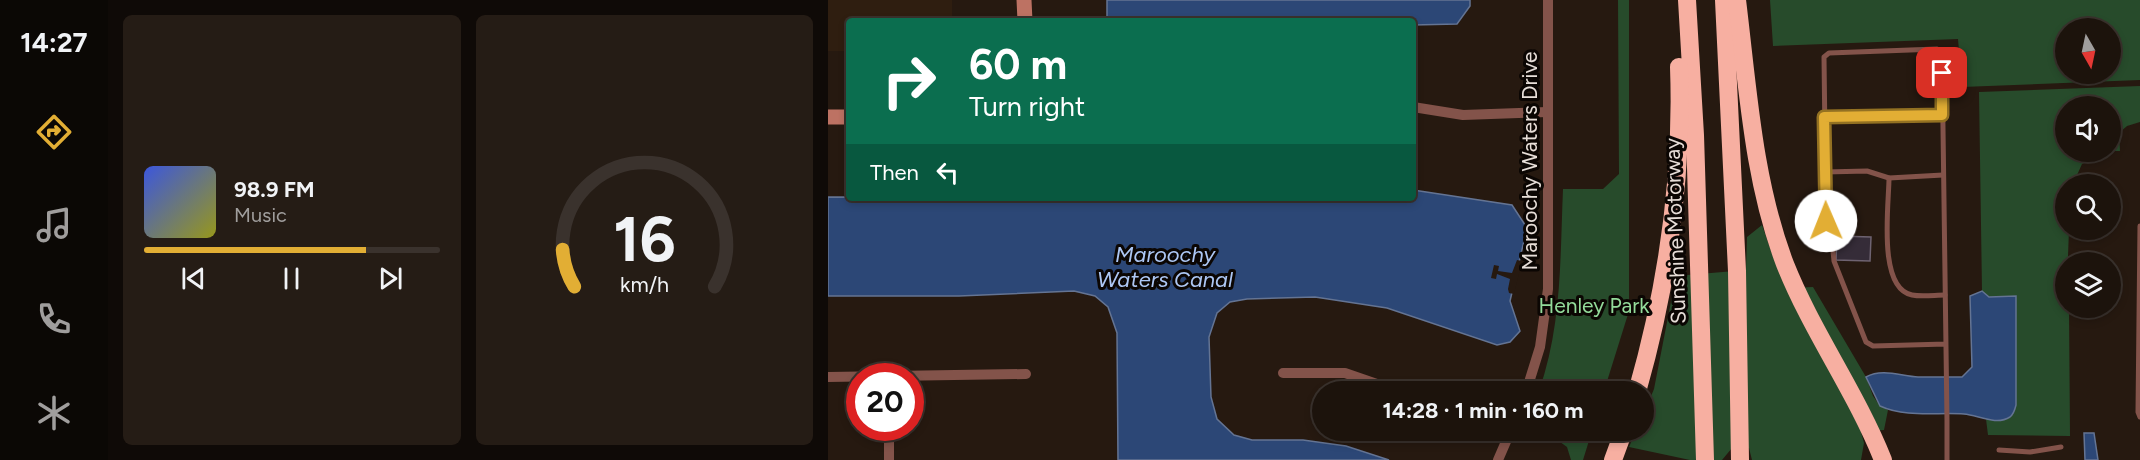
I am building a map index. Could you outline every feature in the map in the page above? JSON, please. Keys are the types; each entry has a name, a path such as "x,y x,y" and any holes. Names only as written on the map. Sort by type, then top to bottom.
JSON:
{"highway":[{"path":"1640,381 1659,301 1674,200 1680,116 1677,0"},
{"name":"Sunshine Motorway","path":"1687,0 1696,158 1705,460"},
{"path":"1724,0 1737,271 1740,460"},
{"path":"1737,0 1757,163 1775,236 1796,288 1883,460"},
{"path":"1613,460 1619,441"}],"street":[{"path":"1024,0 1025,18"},
{"name":"Maroochy Waters Drive","path":"1529,381 1540,347 1548,290 1548,0"},
{"path":"1416,107 1463,115 1548,112"},
{"path":"828,117 846,117"},
{"path":"1283,372 1345,373 1368,381"},
{"path":"924,375 1026,374"},
{"path":"828,377 846,377"},
{"path":"889,441 889,460"},
{"path":"1498,460 1506,441"}],"lane":[{"path":"1946,344 1873,346 1866,342 1834,261 1832,241 1826,221 1824,57 1829,53 1937,49 1942,55 1942,115 1946,344 1947,460"},
{"path":"1824,117 1942,115"},
{"path":"1825,172 1867,171 1889,178 1943,175"},
{"path":"1889,178 1886,257 1901,290 1911,295 1945,295"},
{"path":"2140,226 2138,412 2140,417"},
{"path":"1999,450 2030,452 2061,447"},
{"path":"2030,452 2030,460"}],"shaded area":[{"path":"828,0 952,0 952,18 846,18 846,51 828,51"}],"green space":[{"name":"Henley Park","path":"1618,0 1629,0 1629,311 1607,381 1542,381 1556,317 1563,189 1603,189 1619,174"},
{"path":"1770,0 2140,0 2140,80 2121,81 2121,18 2055,18 2055,83 1962,87 1958,39 1773,46"},
{"path":"2140,86 2140,122 2127,126 2121,131 2121,96 2055,96 2055,162 2086,162 2082,164 2078,174 2055,174 2055,240 2069,240 2068,252 2055,252 2055,318 2069,318 2070,436 1988,435 1986,419 2010,417 2016,296 1989,297 1982,291 1979,92"},
{"path":"1762,225 1775,262 1789,288 1813,287 1866,377 1873,396 1880,406 1888,410 1884,430 1861,432 1864,443 1861,460 1752,460 1749,448 1732,448 1722,460 1690,460 1629,447 1632,441 1654,441 1654,389 1676,276 1746,270 1747,237"},
{"path":"1559,441 1589,441 1583,460 1571,460 1567,447"}],"water":[{"path":"1107,0 1470,0 1470,6 1457,24 1416,25 1416,18 1107,18"},
{"name":"Maroochy Waters Canal","path":"1416,190 1512,205 1527,228 1510,301 1520,331 1510,342 1497,345 1387,308 1315,297 1247,299 1230,302 1217,313 1209,337 1211,397 1217,419 1234,435 1252,440 1303,440 1346,446 1389,460 1118,460 1117,333 1108,307 1095,296 1074,291 959,296 828,296 828,197 846,197 846,201 1416,201"},
{"path":"1982,291 1989,297 2016,296 2016,405 2011,416 1993,420 1964,414 1900,412 1880,406 1866,377 1872,374 1962,377 1972,367 1970,296"},
{"path":"2084,433 2094,433 2098,460 2085,460"}],"pier":[{"path":"1517,260 1522,261 1514,294 1509,293 1510,279 1497,274 1496,279 1491,278 1494,265 1499,266 1498,271 1512,273"}],"building":[{"path":"1837,236 1871,237 1870,261 1836,260"}],"route":[{"path":"1826,221 1824,117 1942,115 1942,73"}]}
